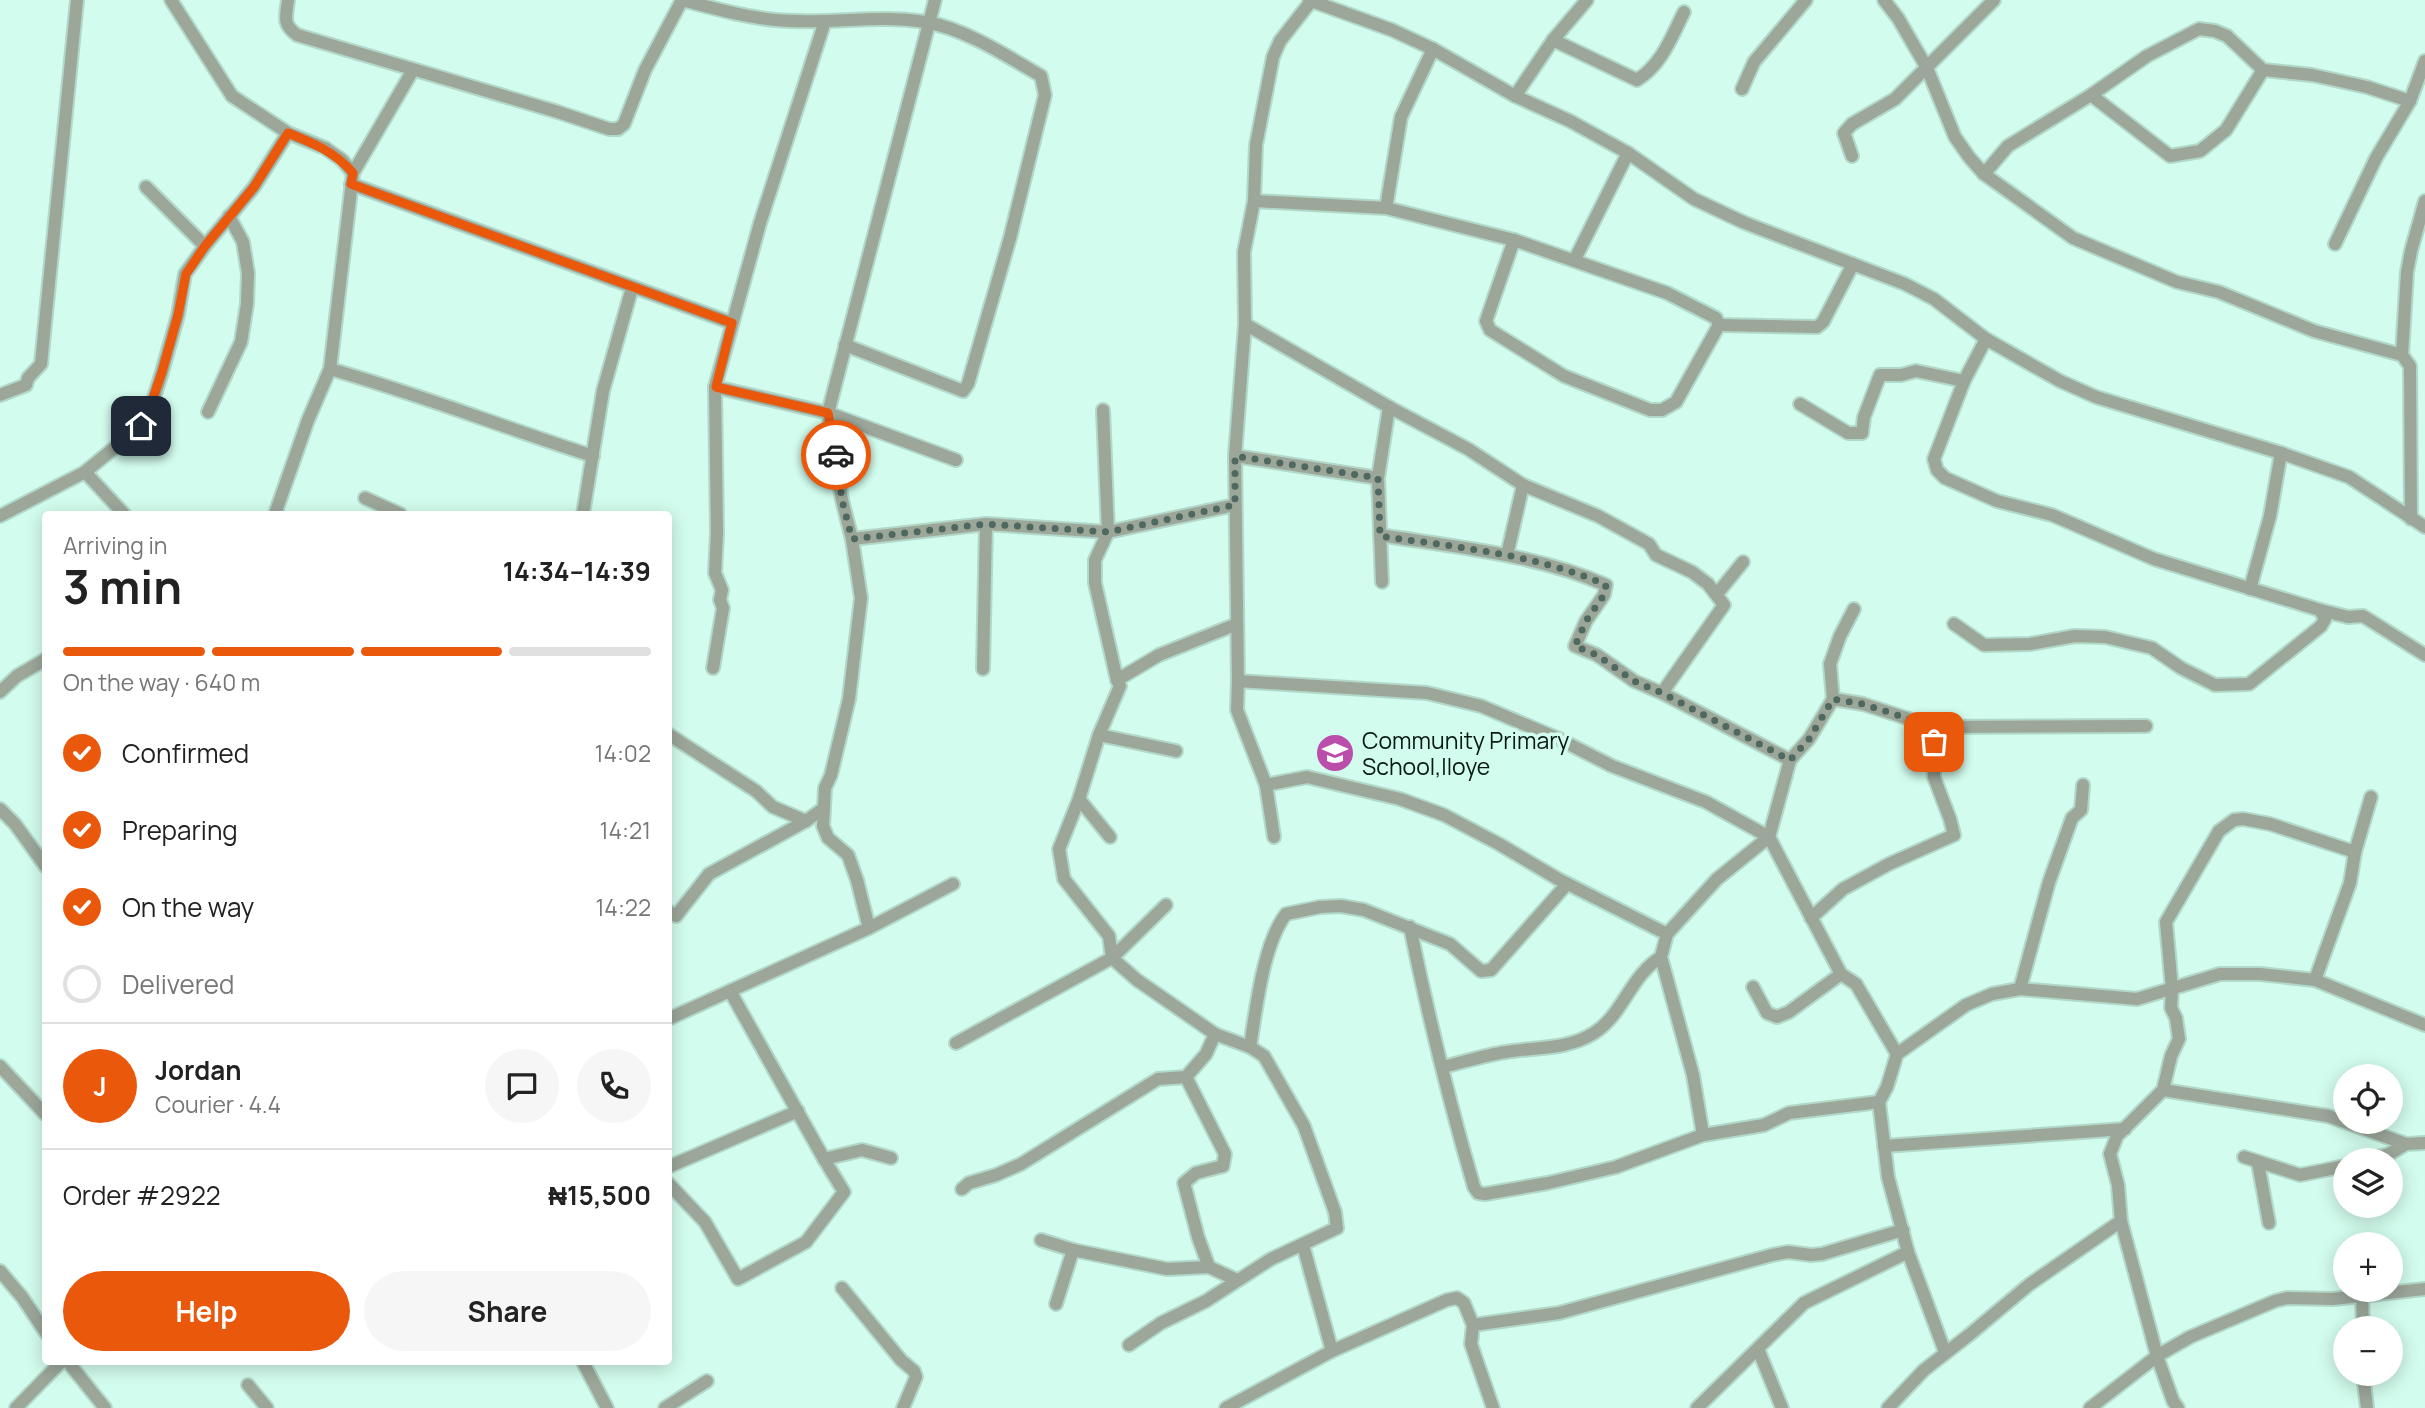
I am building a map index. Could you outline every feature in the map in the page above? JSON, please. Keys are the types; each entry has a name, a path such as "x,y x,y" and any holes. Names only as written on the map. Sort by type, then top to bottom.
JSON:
{"street":[{"path":"0,395 26,385 28,378 41,364 77,0"},
{"path":"172,0 232,96 288,133 325,148 342,160 352,178 632,288 732,323"},
{"path":"288,0 288,29 298,36 609,129 618,129 624,124 645,70 682,0 730,13 776,20 825,21 864,17 928,22 996,49 1041,76 1045,95 1010,238 983,338 968,384 963,391 845,345"},
{"path":"869,929 848,855 828,838 823,826 825,788 831,775 849,699 860,598 852,539 842,500 828,413 935,0"},
{"path":"1274,837 1266,785 1237,710 1235,456 1245,324 1244,252 1254,201 1256,145 1273,57 1280,41 1311,0 1392,30 1433,49 1515,96 1570,121 1628,153 1694,199 1745,223 1905,284 1934,299 1986,339 2060,382 2096,397 2281,453 2349,477 2425,527"},
{"path":"1515,96 1553,40 1587,0"},
{"path":"1742,89 1754,62 1806,0"},
{"path":"1884,0 1898,18 1927,68 1955,138 1984,174 2073,238 2177,282 2219,292 2314,331 2402,355 2410,366 2411,519"},
{"path":"1852,156 1844,134 1852,124 1895,99 1994,0"},
{"path":"1553,40 1637,80 1651,71 1658,62 1684,12"},
{"path":"713,668 723,608 720,600 722,590 715,573 718,533 716,387 760,223 825,21"},
{"path":"1984,174 2008,146 2091,95 2147,56 2199,29 2227,36 2263,70 2323,77 2410,101"},
{"path":"1387,208 1401,117 1433,49"},
{"path":"2335,244 2376,158 2410,101 2425,61"},
{"path":"2091,95 2170,156 2200,151 2227,131 2263,70"},
{"path":"276,511 308,420 330,369 352,178 413,71"},
{"path":"0,516 85,472 141,426 166,360 186,274 205,246 254,187 288,133"},
{"path":"1575,259 1628,153"},
{"path":"146,187 205,246"},
{"path":"1254,201 1387,208 1514,240 1667,293 1716,318 1719,325"},
{"path":"2402,355 2409,261 2425,201"},
{"path":"208,412 241,342 247,304 248,273 243,242 229,216"},
{"path":"1514,240 1486,321 1490,330 1564,376 1650,410 1662,410 1676,402 1719,325"},
{"path":"1719,325 1817,327 1824,322 1853,264"},
{"path":"584,511 603,391 632,288"},
{"path":"1245,324 1468,449 1524,485 1598,516 1649,544 1656,555 1692,572 1717,594 1724,605 1662,693"},
{"path":"1986,339 1964,381 1934,459 1937,470 1945,478 1997,501 2052,514 2154,559 2327,614 2363,616 2425,654"},
{"path":"330,369 374,381 593,456"},
{"path":"1800,404 1848,433 1862,433 1864,417 1880,375 1901,375 1916,371 1964,381"},
{"path":"716,387 828,413 956,460"},
{"path":"1381,582 1378,478 1389,407"},
{"path":"1103,410 1108,532 1095,560 1095,583 1120,686 1099,735 1079,799 1059,849 1064,879 1109,936 1112,958 1137,980 1215,1034 1250,1047 1264,1056 1304,1126 1335,1212 1337,1228 1281,1254 1196,1307 1161,1323 1129,1345"},
{"path":"2250,589 2270,516 2281,453"},
{"path":"1235,456 1378,478"},
{"path":"85,472 121,511"},
{"path":"1507,555 1524,485"},
{"path":"365,498 393,511"},
{"path":"852,539 986,524 1108,532 1235,505"},
{"path":"983,669 986,524"},
{"path":"1380,536 1507,555 1591,578 1606,585 1604,595 1586,621 1575,646 1597,655 1634,681 1790,760"},
{"path":"1717,594 1743,562"},
{"path":"1703,1135 1693,1075 1661,957 1667,934 1717,879 1769,837 1790,760 1809,739 1833,699 1830,664 1854,609"},
{"path":"1954,624 1984,645 2030,644 2075,636 2105,637 2152,648 2181,668 2215,685 2249,684 2321,626 2327,614"},
{"path":"1117,680 1159,655 1237,624"},
{"path":"0,692 17,676 42,661"},
{"path":"1238,681 1427,693 1481,706 1557,738 1612,766 1706,802 1769,837 1841,974 1856,984 1897,1054"},
{"path":"1833,699 1863,704 1934,727 2146,726"},
{"path":"1811,918 1843,889 1889,864 1954,835 1951,819 1934,778 1934,727"},
{"path":"1099,735 1176,751"},
{"path":"672,737 756,791 774,807 806,821"},
{"path":"1266,785 1307,777 1399,799 1444,815 1567,884 1667,934"},
{"path":"2020,989 2049,882 2072,818 2081,810 2083,785"},
{"path":"2315,980 2350,883 2355,852 2371,797"},
{"path":"1079,799 1110,837"},
{"path":"0,808 42,861"},
{"path":"672,914 676,916 709,874 806,821 824,808"},
{"path":"2178,1408 2157,1356 2121,1221 2119,1185 2110,1154 2117,1136 2163,1090 2171,1056 2179,1039 2176,1018 2171,1008 2172,989 2166,922 2219,831 2227,824 2243,819 2270,824 2355,852"},
{"path":"672,1017 869,929 953,884"},
{"path":"1250,1047 1259,990 1277,926 1286,914 1297,910 1340,906 1364,910 1450,944 1481,971 1486,972 1491,970 1567,884"},
{"path":"956,1043 1112,958 1166,905"},
{"path":"1410,927 1433,1039 1443,1067 1454,1121 1478,1193 1485,1194 1599,1172 1703,1135 1756,1127 1802,1110 1843,1108 1879,1102"},
{"path":"1443,1067 1498,1053 1548,1049 1593,1034 1608,1020 1643,971 1661,957"},
{"path":"1753,987 1767,1013 1777,1017 1841,974"},
{"path":"1945,1352 1908,1252 1888,1177 1879,1102 1897,1054 1966,1006 1992,994 2020,989 2124,999 2152,996 2220,974 2260,974 2315,980 2425,1025"},
{"path":"672,1187 705,1222 737,1279 806,1241 844,1192 730,991"},
{"path":"962,1189 1021,1164 1158,1079 1185,1077 1206,1054 1215,1034"},
{"path":"0,1066 42,1111"},
{"path":"1185,1077 1225,1154 1223,1166 1196,1173 1184,1183 1209,1267"},
{"path":"2163,1090 2328,1116 2406,1144 2425,1143"},
{"path":"672,1165 798,1111"},
{"path":"1884,1146 2124,1129"},
{"path":"2400,1148 2406,1144"},
{"path":"824,1159 862,1150 891,1158"},
{"path":"2244,1157 2300,1175 2333,1168"},
{"path":"2258,1163 2269,1223"},
{"path":"1888,1408 1945,1352 2030,1284 2121,1221"},
{"path":"1473,1325 1537,1317 1772,1255 1788,1252 1822,1254 1903,1230"},
{"path":"1041,1240 1073,1250 1167,1269 1209,1267 1237,1280"},
{"path":"1303,1245 1332,1351"},
{"path":"1056,1304 1073,1250"},
{"path":"1696,1408 1812,1298 1908,1252"},
{"path":"0,1271 42,1326"},
{"path":"842,1289 901,1360 914,1371 916,1377 903,1408"},
{"path":"2403,1291 2425,1289"},
{"path":"1226,1408 1332,1351 1457,1298 1464,1303 1473,1325 1471,1344 1493,1408"},
{"path":"2090,1408 2157,1356 2190,1337 2275,1301 2287,1298 2333,1299"},
{"path":"1758,1349 1782,1408"},
{"path":"16,1408 58,1365"},
{"path":"70,1365 105,1408"},
{"path":"585,1365 607,1408"},
{"path":"665,1408 707,1381"},
{"path":"248,1385 267,1408"},
{"path":"2364,1386 2367,1408"}],"way so far":[{"path":"836,455 842,500 852,539 986,524 1108,532 1235,505 1235,456 1378,478 1380,536 1507,555 1591,578 1606,585 1604,595 1586,621 1575,646 1597,655 1634,681 1790,760 1809,739 1833,699 1863,704 1934,727 1934,742"}],"place":[{"name":"Community Primary School,Iloye","path":"1335,753"}],"route":[{"path":"141,426 162,372 186,274 205,246 254,187 288,133 325,148 342,160 353,173 351,184 732,323 716,387 828,413 836,455"}]}
